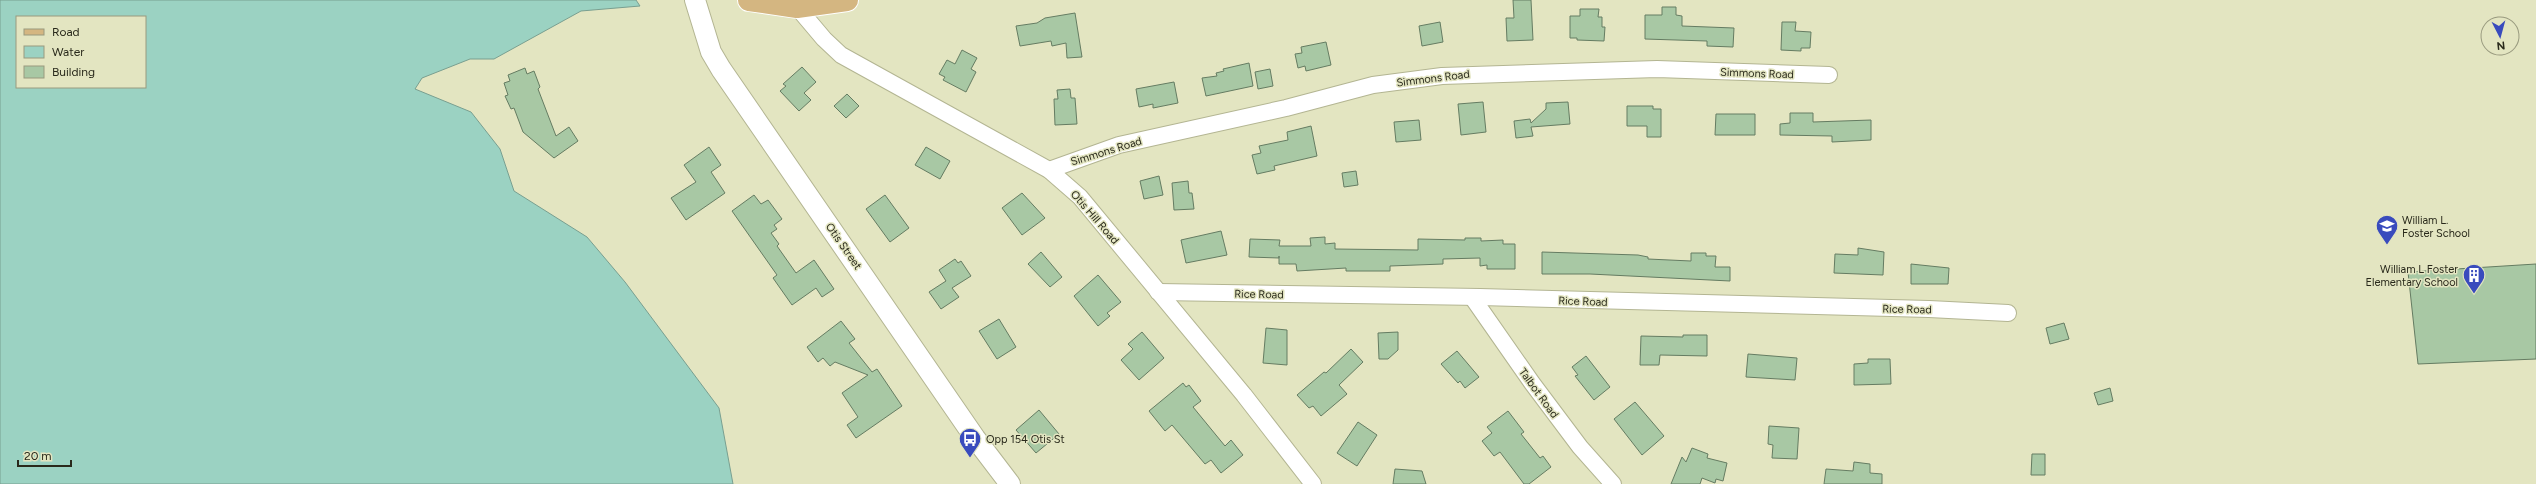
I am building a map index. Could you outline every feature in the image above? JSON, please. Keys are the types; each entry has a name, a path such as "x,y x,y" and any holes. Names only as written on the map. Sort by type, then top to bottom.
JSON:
{"main road":[{"path":"749,0 797,7 847,0"}],"street":[{"name":"Otis Street","path":"695,0 711,52 721,69 975,438 1010,484"},
{"name":"Otis Hill Road","path":"797,7 824,39 841,55 1049,170 1080,197 1244,395 1314,484"},
{"name":"Simmons Road","path":"1049,170 1119,145 1286,108 1372,85 1442,76 1657,69 1829,75"},
{"name":"Rice Road","path":"1158,292 1472,297 1929,309 2008,314"},
{"name":"Talbot Road","path":"1472,297 1532,383 1580,447 1613,484"}],"water":[{"path":"0,0 636,0 640,6 581,11 494,59 470,59 422,78 415,89 471,112 500,149 514,191 587,237 625,282 719,408 733,484 0,484"}],"building":[{"path":"1513,0 1531,0 1533,40 1507,41 1506,18 1514,18"},
{"path":"1662,7 1676,7 1676,15 1682,16 1682,26 1734,28 1733,47 1707,46 1707,41 1645,39 1645,15 1662,15"},
{"path":"1580,9 1599,9 1598,17 1602,17 1602,27 1605,27 1604,41 1577,40 1577,38 1570,38 1570,16 1580,16"},
{"path":"1075,13 1082,57 1067,58 1066,43 1052,46 1051,41 1020,46 1016,26 1037,23 1045,18"},
{"path":"1440,22 1443,42 1422,46 1419,26"},
{"path":"1782,22 1796,22 1795,31 1811,32 1810,48 1801,48 1801,51 1781,50"},
{"path":"1326,42 1331,65 1306,71 1305,66 1298,68 1295,54 1302,53 1301,47"},
{"path":"962,50 977,58 971,69 976,72 966,92 943,80 945,77 939,74 947,60 955,64"},
{"path":"1249,63 1253,86 1206,96 1202,78 1217,76 1216,73 1224,71 1223,69"},
{"path":"802,67 816,82 804,93 811,100 799,111 780,91 786,86 783,84"},
{"path":"525,68 527,74 534,71 540,87 538,89 556,136 569,127 578,141 554,158 523,132 514,108 511,109 505,96 508,95 504,83 510,81 508,75"},
{"path":"1270,69 1273,86 1258,89 1255,72"},
{"path":"1174,82 1178,103 1153,108 1153,104 1139,107 1136,89"},
{"path":"1070,89 1071,98 1075,98 1077,124 1055,125 1054,99 1058,99 1057,90"},
{"path":"847,94 859,106 846,118 834,106"},
{"path":"1483,102 1486,132 1461,135 1458,104"},
{"path":"1568,102 1570,124 1531,127 1533,136 1516,138 1514,121 1530,119 1531,123 1546,109 1546,103"},
{"path":"1627,106 1653,106 1653,109 1661,109 1661,137 1647,137 1647,126 1627,126"},
{"path":"1790,113 1813,113 1813,122 1871,120 1871,140 1832,142 1832,136 1780,135 1780,124 1790,123"},
{"path":"1716,114 1755,114 1755,135 1715,135"},
{"path":"1419,120 1421,140 1396,142 1394,122"},
{"path":"1311,126 1317,156 1274,166 1275,170 1257,174 1252,155 1261,153 1259,146 1288,140 1287,132"},
{"path":"709,147 721,165 711,172 725,193 686,220 671,198 696,182 684,165"},
{"path":"926,147 950,161 940,179 915,165"},
{"path":"1356,171 1358,185 1344,187 1342,173"},
{"path":"1159,176 1163,195 1144,199 1140,181"},
{"path":"1188,181 1189,193 1192,193 1194,209 1174,210 1172,183"},
{"path":"1022,193 1045,218 1022,235 1002,208"},
{"path":"754,195 761,204 768,200 782,219 774,225 777,229 771,233 779,244 777,246 796,273 814,260 834,289 822,297 816,288 792,305 773,278 777,275 732,211"},
{"path":"885,195 909,228 890,242 866,209"},
{"path":"1221,231 1227,255 1186,263 1181,240"},
{"path":"1325,237 1325,244 1335,243 1335,249 1418,250 1418,239 1465,240 1465,238 1481,238 1481,241 1503,240 1503,244 1515,244 1515,269 1487,269 1487,265 1480,266 1480,258 1443,259 1443,264 1390,266 1390,271 1346,271 1346,268 1297,271 1296,264 1279,264 1279,258 1249,257 1250,239 1280,240 1279,246 1311,246 1310,238"},
{"path":"1858,248 1884,252 1883,275 1834,273 1835,254 1858,255"},
{"path":"1041,252 1062,277 1050,287 1028,264"},
{"path":"1542,252 1638,255 1648,257 1648,259 1691,261 1691,253 1706,253 1706,256 1716,256 1715,267 1730,267 1730,281 1590,274 1542,274"},
{"path":"955,259 958,263 961,261 971,276 952,288 959,297 941,309 929,292 946,281 939,270"},
{"path":"1911,264 1949,268 1948,284 1911,284"},
{"name":"William L Foster Elementary School","path":"2536,264 2536,359 2418,364 2408,272"},
{"path":"1098,275 1121,302 1107,313 1110,316 1098,326 1074,296"},
{"path":"999,319 1016,347 997,359 979,331"},
{"path":"841,321 855,339 849,343 872,372 877,369 902,406 856,438 847,425 858,417 842,393 868,375 835,362 830,366 823,358 818,362 807,347"},
{"path":"2064,323 2069,339 2050,344 2046,328"},
{"path":"1266,328 1287,330 1287,365 1263,363"},
{"path":"1142,332 1164,358 1139,380 1121,360 1133,349 1128,344"},
{"path":"1398,332 1398,350 1388,359 1379,359 1378,333"},
{"path":"1683,335 1707,335 1707,356 1660,355 1659,365 1640,365 1641,336 1683,337"},
{"path":"1351,349 1363,362 1339,385 1347,394 1321,416 1313,406 1309,408 1297,395 1324,372 1326,373"},
{"path":"1457,351 1479,377 1465,388 1460,381 1458,383 1441,364"},
{"path":"1748,354 1797,358 1795,380 1746,377"},
{"path":"1586,356 1610,387 1594,400 1575,376 1578,375 1572,367"},
{"path":"1868,359 1890,359 1891,384 1854,385 1854,364 1868,363"},
{"path":"1183,383 1186,387 1189,385 1201,401 1193,407 1225,446 1231,440 1243,455 1221,473 1211,460 1205,464 1172,425 1165,431 1149,411"},
{"path":"2110,388 2113,401 2098,405 2094,393"},
{"path":"1635,402 1664,436 1642,455 1614,419"},
{"path":"1039,410 1059,434 1036,453 1016,430"},
{"path":"1508,411 1524,432 1521,434 1540,458 1543,456 1551,467 1529,484 1524,484 1500,452 1494,456 1482,441 1492,433 1487,427"},
{"path":"1358,422 1377,435 1357,466 1337,453"},
{"path":"1769,426 1799,428 1797,459 1772,458 1773,445 1768,444"},
{"path":"1692,448 1708,454 1707,458 1727,463 1723,481 1716,479 1715,483 1702,478 1700,484 1671,484 1682,457 1686,462"},
{"path":"2032,454 2045,454 2045,475 2031,475"},
{"path":"1854,462 1870,464 1870,473 1882,474 1882,484 1824,484 1826,469 1853,471"},
{"path":"1395,469 1422,471 1426,484 1393,484"}],"place":[{"name":"William L. Foster School","path":"2387,246"},
{"name":"William L Foster Elementary School","path":"2474,294"},
{"name":"Opp 154 Otis St","path":"970,458"}]}
